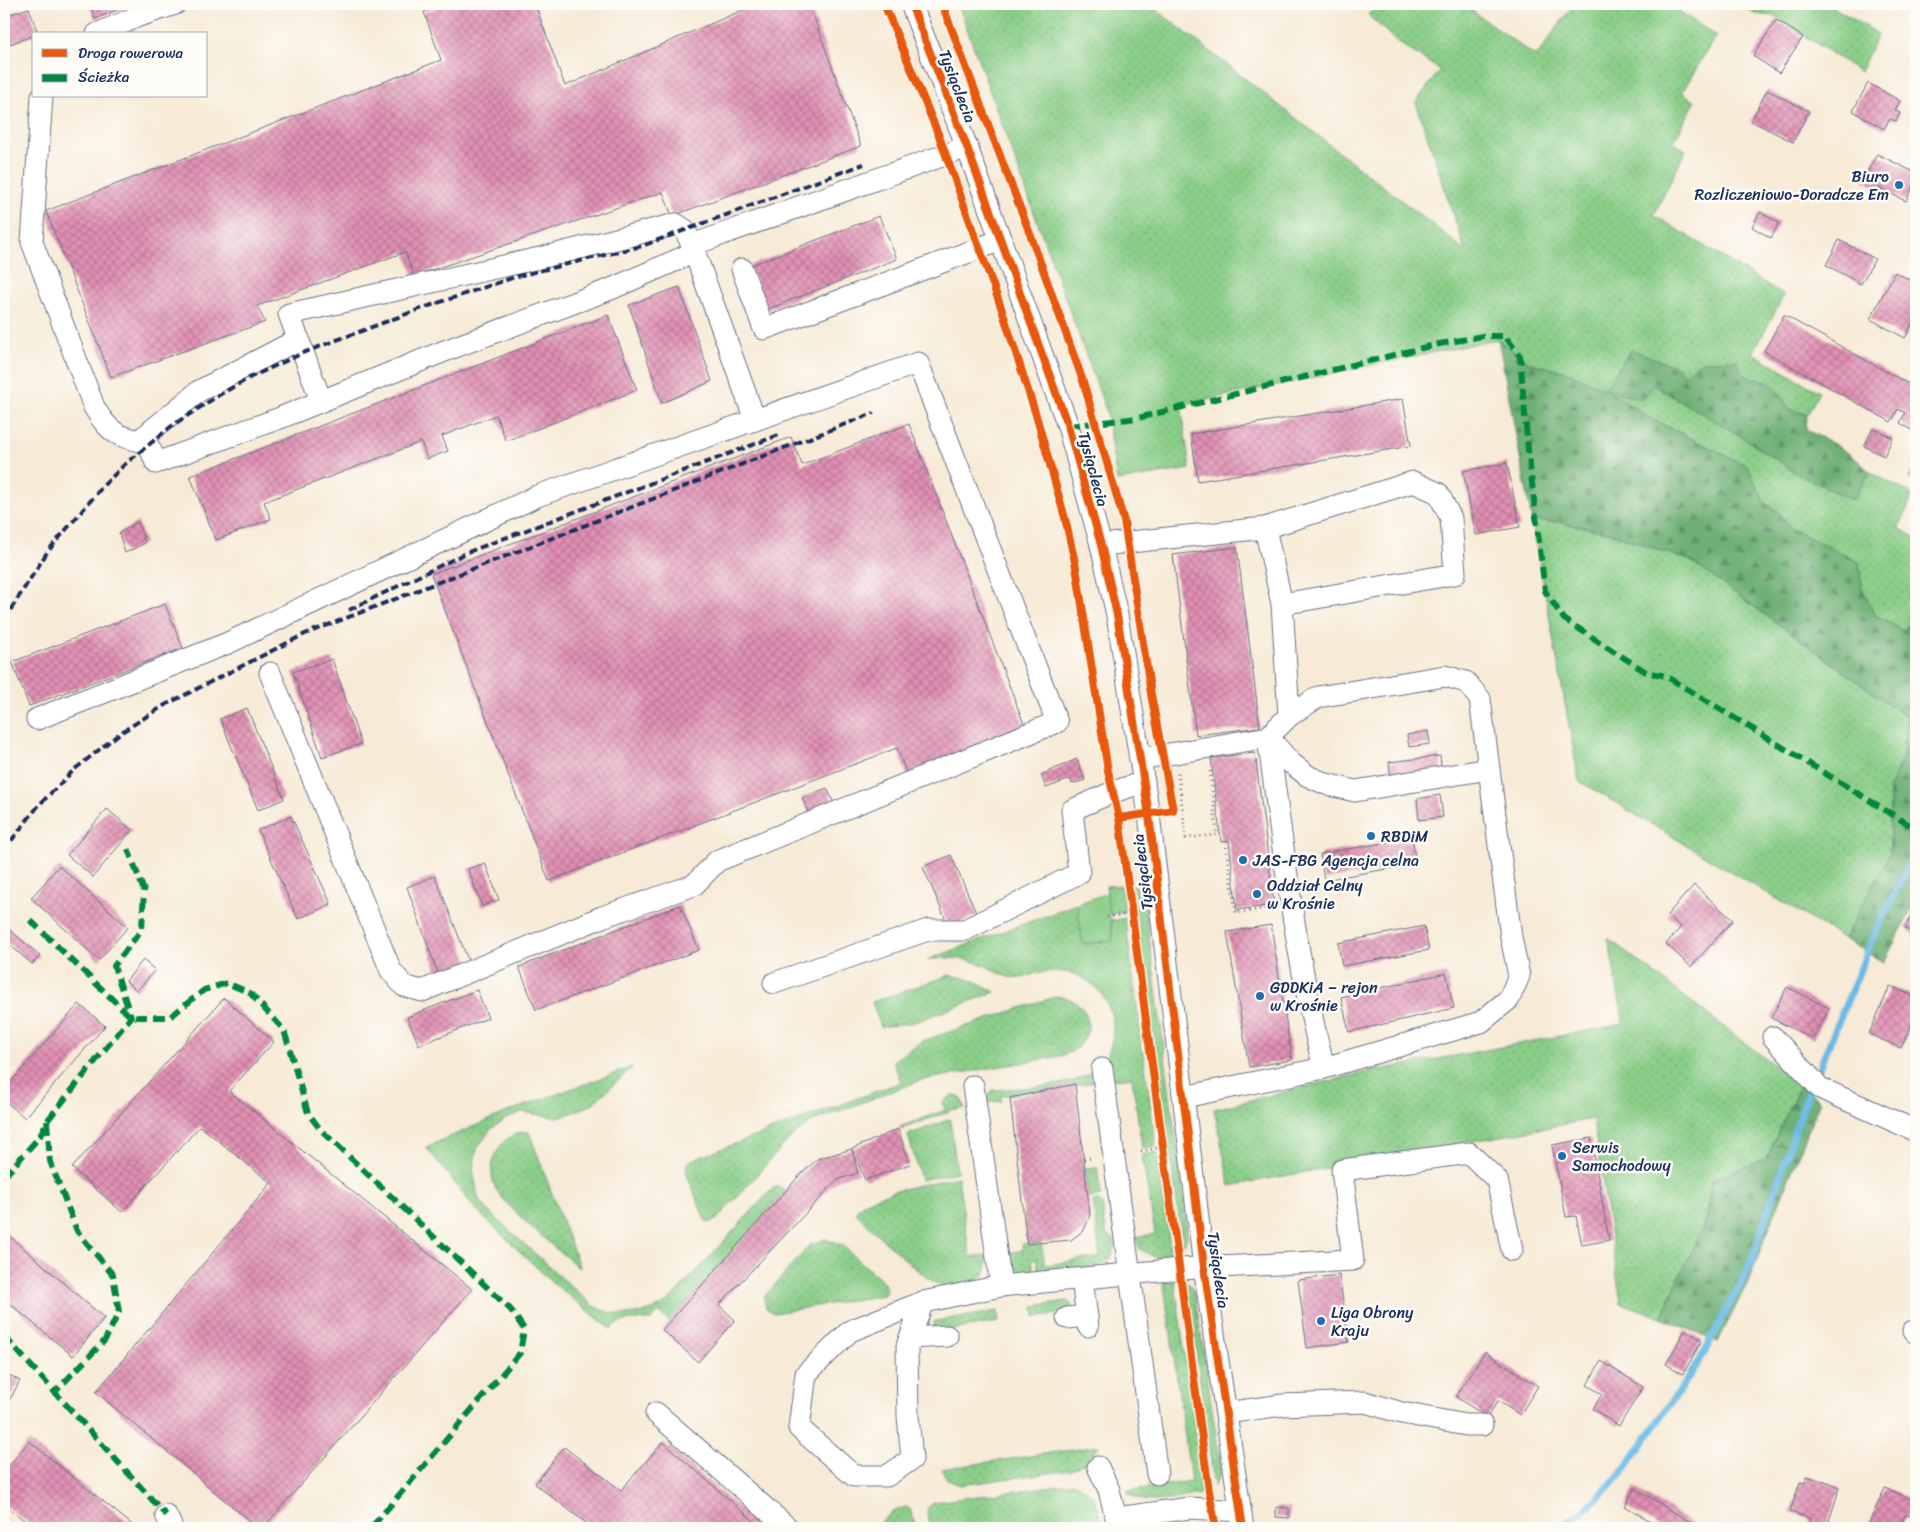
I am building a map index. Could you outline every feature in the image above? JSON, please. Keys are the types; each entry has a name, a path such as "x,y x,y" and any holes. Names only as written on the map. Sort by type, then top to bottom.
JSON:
{"street":[{"path":"101,32 136,16 175,4"},
{"name":"Tysiąclecia","path":"911,4 1001,240 1068,426 1101,545 1117,615 1144,782 1204,1267 1241,1520"},
{"path":"42,98 32,242 94,407 111,430 124,437 141,439 148,445 156,462 280,418 447,350 611,289 694,248 966,147"},
{"path":"322,401 289,314 553,255 676,224 685,230 694,248 755,420"},
{"path":"742,269 764,329 1001,240"},
{"path":"141,439 199,391 299,339"},
{"path":"38,719 228,643 537,496 918,363 1057,722 717,861 694,885 602,917 422,991 404,986 391,971 270,673"},
{"path":"1101,545 1266,528 1413,482 1438,493 1451,518 1455,574 1282,604"},
{"path":"1266,528 1282,604 1289,716"},
{"path":"1140,759 1268,737 1289,716 1318,697 1445,676 1466,682 1480,699 1511,937 1519,976 1509,999 1481,1022 1324,1068 1184,1097"},
{"path":"1268,737 1292,763 1308,776 1326,784 1355,791 1489,769"},
{"path":"1268,737 1292,913 1314,1031 1324,1068"},
{"path":"774,983 928,930 965,930 1079,873 1072,810 1113,792 1144,782"},
{"path":"1773,1037 1820,1088 1916,1131"},
{"path":"1102,1069 1157,1474"},
{"path":"973,1086 1001,1286"},
{"path":"923,1302 912,1353 912,1459 887,1476 854,1476 798,1428 806,1374 837,1330 850,1331 923,1302 1001,1286 1204,1267 1353,1260 1342,1170 1469,1154 1497,1180 1512,1250"},
{"path":"1081,1320 1082,1279"},
{"path":"912,1353 940,1340"},
{"path":"1226,1412 1282,1405 1365,1402 1466,1426 1482,1425"},
{"path":"656,1413 788,1528"},
{"path":"1098,1467 1109,1490 1116,1518 1190,1508 1241,1520"}],"path":[{"path":"1175,754 1186,838 1217,834 1208,759"},
{"path":"1226,847 1236,913 1276,906"},
{"path":"1106,918 1131,913"},
{"path":"1141,1152 1163,1147"}],"green space":[{"path":"958,4 1149,4 1465,250 1416,102 1440,70 1396,41 1368,15 1377,4 1463,4 1536,57 1574,4 1669,4 1716,36 1682,92 1695,102 1673,143 1686,150 1654,215 1784,295 1753,353 1819,392 1807,415 1788,408 1782,397 1770,383 1743,375 1684,375 1655,386 1739,435 1801,476 1852,500 1870,472 1913,495 1899,528 1916,538 1916,616 1903,631 1874,614 1861,587 1859,562 1792,529 1776,510 1765,503 1747,466 1650,418 1605,389 1567,372 1529,363 1498,339 1181,405 1190,469 1117,481 1106,410"},
{"path":"1739,4 1828,4 1878,34 1860,72 1774,16 1755,14"},
{"path":"1498,339 1529,363 1567,372 1605,389 1631,349 1679,368 1684,375 1701,361 1737,360 1743,375 1770,385 1784,400 1788,408 1807,415 1806,430 1840,448 1870,472 1853,500 1801,476 1739,435 1655,386 1642,399 1607,390 1650,418 1747,466 1765,503 1776,510 1792,529 1859,562 1862,587 1874,614 1903,631 1916,616 1916,902 1884,962 1844,939 1890,853 1890,785 1902,760 1907,717 1691,561 1608,532 1556,522 1532,521"},
{"path":"1532,521 1556,522 1608,532 1691,561 1907,717 1902,760 1890,785 1890,853 1844,939 1579,781"},
{"path":"1121,885 1125,912 1109,914 1106,886"},
{"path":"1133,885 1137,887 1144,898 1187,1224 1187,1238 1183,1246"},
{"path":"1107,893 1113,940 1083,944 1077,904"},
{"path":"1077,904 1083,944 1113,940 1111,921 1125,918 1156,1146 1142,1148 1132,1077 1001,1096 1001,1101 985,1103 987,1096 993,1090 1063,1083 1083,1077 1098,1067 1108,1054 1112,1038 1112,1022 1108,1006 1099,991 1087,980 1070,973 1058,972 1039,972 1023,978 1014,978 969,960 949,958 927,960"},
{"path":"1608,938 1800,1085 1766,1159 1711,1180 1707,1218 1661,1317 1621,1303 1593,1119 1230,1186 1214,1109 1363,1073 1624,1024"},
{"path":"950,975 973,980 995,992 915,1022 881,1027 872,1002"},
{"path":"1057,996 1070,999 1079,1005 1085,1013 1088,1023 1087,1033 1074,1050 1061,1056 922,1080 813,1121 789,1139 716,1220 708,1223 705,1220 686,1172 688,1163 692,1160 901,1082 893,1061 922,1041"},
{"path":"633,1067 591,1105 558,1118 522,1112 506,1119 491,1129 477,1149 473,1169 478,1198 489,1212 593,1306 613,1313 632,1314 651,1310 669,1301 773,1188 778,1186 787,1191 670,1322 659,1312 651,1320 624,1321 611,1329 552,1282 477,1211 426,1147 512,1110"},
{"path":"1800,1085 1820,1101 1747,1284 1718,1342 1661,1317 1707,1218 1711,1180 1766,1159"},
{"path":"952,1095 961,1098 965,1108 949,1110 949,1112 901,1129 900,1127 945,1110 942,1103"},
{"path":"950,1119 957,1172 921,1180 908,1135"},
{"path":"521,1132 529,1132 580,1269 509,1206 495,1187 492,1170 496,1154 506,1140"},
{"path":"1157,1152 1171,1254 1156,1258 1140,1249 1135,1237 1155,1234 1142,1155"},
{"path":"1097,1167 1101,1196 1089,1198 1085,1168"},
{"path":"958,1177 970,1257 987,1256 987,1265 985,1273 980,1279 948,1288 941,1286 924,1275 871,1228 856,1212 861,1205 886,1194"},
{"path":"1093,1201 1098,1201 1102,1204 1106,1233 1115,1240 1114,1252 1107,1261 1100,1266 1039,1275 1037,1259 1032,1260 1035,1275 1024,1274 1013,1267 1007,1253 1023,1250 1022,1244 1041,1243 1045,1265 1100,1257"},
{"path":"825,1239 842,1245 884,1283 886,1292 884,1295 774,1313 766,1308 764,1297 810,1245"},
{"path":"1174,1277 1204,1493 1164,1501 1143,1500 1134,1497 1127,1491 1191,1481 1163,1278"},
{"path":"1187,1282 1195,1296 1220,1461 1221,1474 1214,1486"},
{"path":"1066,1301 1072,1305 1070,1312 1035,1317 1034,1306"},
{"path":"998,1311 999,1322 930,1333 935,1321"},
{"path":"1099,1446 1088,1461 1071,1470 960,1485 948,1480 941,1469"},
{"path":"1075,1483 1088,1491 1096,1501 1104,1528 930,1528 927,1517 928,1507 934,1502"},
{"path":"905,1507 910,1509 915,1523 913,1527 875,1528 892,1512"}],"building":[{"path":"89,4 132,4 95,19"},
{"path":"449,4 535,4 565,86 757,4 809,4 861,146 672,216 663,192 414,276 405,252 257,306 265,322 111,377 46,211 441,60 424,12"},
{"path":"29,8 37,32 32,32 32,36 7,45 4,34 4,16"},
{"path":"1776,20 1803,37 1779,73 1753,56"},
{"path":"1868,83 1900,101 1895,110 1900,113 1896,121 1890,119 1884,129 1853,111"},
{"path":"1767,90 1809,111 1793,142 1751,121"},
{"path":"1877,154 1916,173 1916,180 1906,201 1863,180"},
{"path":"1760,212 1779,223 1771,238 1752,227"},
{"path":"879,216 897,259 768,309 749,266"},
{"path":"1839,240 1875,259 1861,284 1826,265"},
{"path":"1895,272 1916,283 1916,316 1905,338 1870,319"},
{"path":"679,287 712,381 662,403 629,305"},
{"path":"608,315 637,390 506,441 496,415 442,436 448,451 427,459 421,442 264,502 271,519 216,540 190,476"},
{"path":"1784,315 1916,388 1916,432 1900,423 1905,413 1898,409 1891,422 1764,351"},
{"path":"1403,399 1411,446 1198,481 1191,434"},
{"path":"909,424 1027,732 908,778 897,748 549,881 431,574 791,437 802,465"},
{"path":"1873,428 1893,438 1884,456 1864,446"},
{"path":"1507,463 1520,527 1476,535 1463,471"},
{"path":"1916,463 1916,483 1908,478"},
{"path":"138,522 145,543 125,553 119,533"},
{"path":"1237,547 1260,727 1196,735 1173,555"},
{"path":"165,604 183,648 29,706 12,662"},
{"path":"332,659 361,744 322,757 293,672"},
{"path":"247,708 284,799 258,810 220,719"},
{"path":"1428,731 1430,744 1409,747 1407,735"},
{"path":"1255,753 1274,905 1237,910 1229,841 1221,842 1211,758"},
{"path":"1440,756 1442,774 1391,780 1389,762"},
{"path":"1077,759 1085,780 1072,784 1070,779 1046,788 1041,775"},
{"path":"827,788 835,806 810,816 802,798"},
{"path":"1440,795 1443,817 1419,820 1417,799"},
{"path":"107,809 132,830 93,877 67,855"},
{"path":"291,816 331,904 298,919 258,830"},
{"path":"1412,838 1416,864 1324,880 1320,854"},
{"path":"951,855 977,915 949,927 923,867"},
{"path":"485,863 499,900 482,906 468,869"},
{"path":"59,866 128,927 99,960 31,898"},
{"path":"435,876 470,965 439,976 407,887"},
{"path":"1694,885 1733,920 1691,967 1666,944 1681,927 1667,915"},
{"path":"680,905 699,950 536,1010 519,967"},
{"path":"1916,909 1916,935 1905,928"},
{"name":"GDDKiA – rejon w Krośnie","path":"1271,925 1292,1060 1249,1067 1227,932"},
{"path":"1424,926 1429,950 1342,966 1338,943"},
{"path":"8,928 40,956 32,964 4,940 4,933"},
{"path":"143,960 155,970 137,991 126,981"},
{"path":"1446,973 1454,1008 1349,1032 1341,997"},
{"path":"1890,986 1916,997 1916,1014 1901,1048 1869,1034"},
{"path":"1787,987 1829,1008 1813,1039 1771,1018"},
{"path":"477,990 488,1018 419,1045 407,1017"},
{"path":"224,998 274,1042 229,1091 472,1289 263,1528 258,1528 96,1392 271,1183 200,1126 122,1212 72,1168"},
{"path":"79,1004 105,1026 25,1118 4,1100 4,1090"},
{"path":"1075,1084 1090,1215 1084,1230 1071,1240 1027,1244 1010,1098"},
{"path":"898,1129 910,1164 865,1180 852,1149"},
{"path":"1591,1138 1609,1240 1582,1245 1576,1216 1566,1217 1552,1145"},
{"path":"852,1149 858,1173 837,1180 719,1305 735,1320 698,1362 662,1330 799,1176 817,1159"},
{"path":"4,1231 104,1318 73,1356 4,1299"},
{"path":"1339,1275 1349,1342 1307,1348 1298,1280"},
{"path":"1685,1330 1702,1340 1683,1374 1666,1364"},
{"path":"1485,1352 1538,1386 1520,1415 1498,1401 1487,1417 1456,1397"},
{"path":"1601,1361 1643,1387 1619,1426 1593,1409 1602,1394 1587,1385"},
{"path":"4,1372 20,1381 4,1410"},
{"path":"29,1441 136,1528 34,1528 4,1504 4,1472"},
{"path":"663,1442 762,1528 588,1528 590,1526 535,1484 564,1447 621,1490"},
{"path":"1807,1476 1840,1487 1828,1524 1825,1523 1818,1528 1811,1525 1809,1518 1790,1512 1800,1482 1805,1483"},
{"path":"1635,1488 1699,1528 1662,1528 1625,1506"},
{"path":"1885,1488 1910,1499 1911,1496 1916,1498 1916,1505 1911,1516 1906,1514 1899,1528 1875,1528 1868,1525"},
{"path":"1276,1507 1289,1508 1289,1518 1276,1517"}],"waterway":[{"path":"1558,1528 1581,1514 1622,1473 1699,1362 1750,1266 1802,1109 1878,927 1916,851"}],"railway":[{"path":"4,620 48,551 103,486 124,465 173,425 251,377 305,352 420,309 518,276 642,246 864,164"},
{"path":"4,850 39,805 75,769 120,733 165,705 305,634 874,413"},
{"path":"349,610 468,552 779,435"}],"marked path":[{"path":"1068,426 1138,418 1434,345 1483,336 1505,336 1520,356 1528,450 1545,591 1564,619 1646,672 1666,676 1916,829"},
{"path":"4,1177 40,1136 47,1121 131,1017 114,966 142,929 144,891 128,849"},
{"path":"30,920 131,1017 170,1017 204,990 227,983 250,993 284,1030 308,1113 320,1129 511,1310 524,1329 520,1353 371,1528"},
{"path":"47,1121 50,1161 77,1231 113,1275 119,1312 105,1340 55,1392"},
{"path":"4,1336 166,1515"}],"cycle path":[{"path":"884,4 939,136 1002,310 1036,415 1065,518 1076,567 1108,771 1119,818 1209,1491 1216,1528"},
{"path":"911,4 967,147 1068,426 1101,545 1117,615 1149,815 1204,1267 1243,1528"},
{"path":"942,4 1032,239 1083,381 1124,521 1151,694 1173,810 1119,818"}],"place":[{"name":"Biuro Rozliczeniowo-Doradcze Em","path":"1899,185"},
{"name":"RBDiM","path":"1371,836"},
{"name":"JAS-FBG Agencja celna","path":"1243,860"},
{"name":"Oddział Celny w Krośnie","path":"1257,894"},
{"name":"GDDKiA – rejon w Krośnie","path":"1260,996"},
{"name":"Serwis Samochodowy","path":"1562,1156"},
{"name":"Liga Obrony Kraju","path":"1321,1321"}]}
